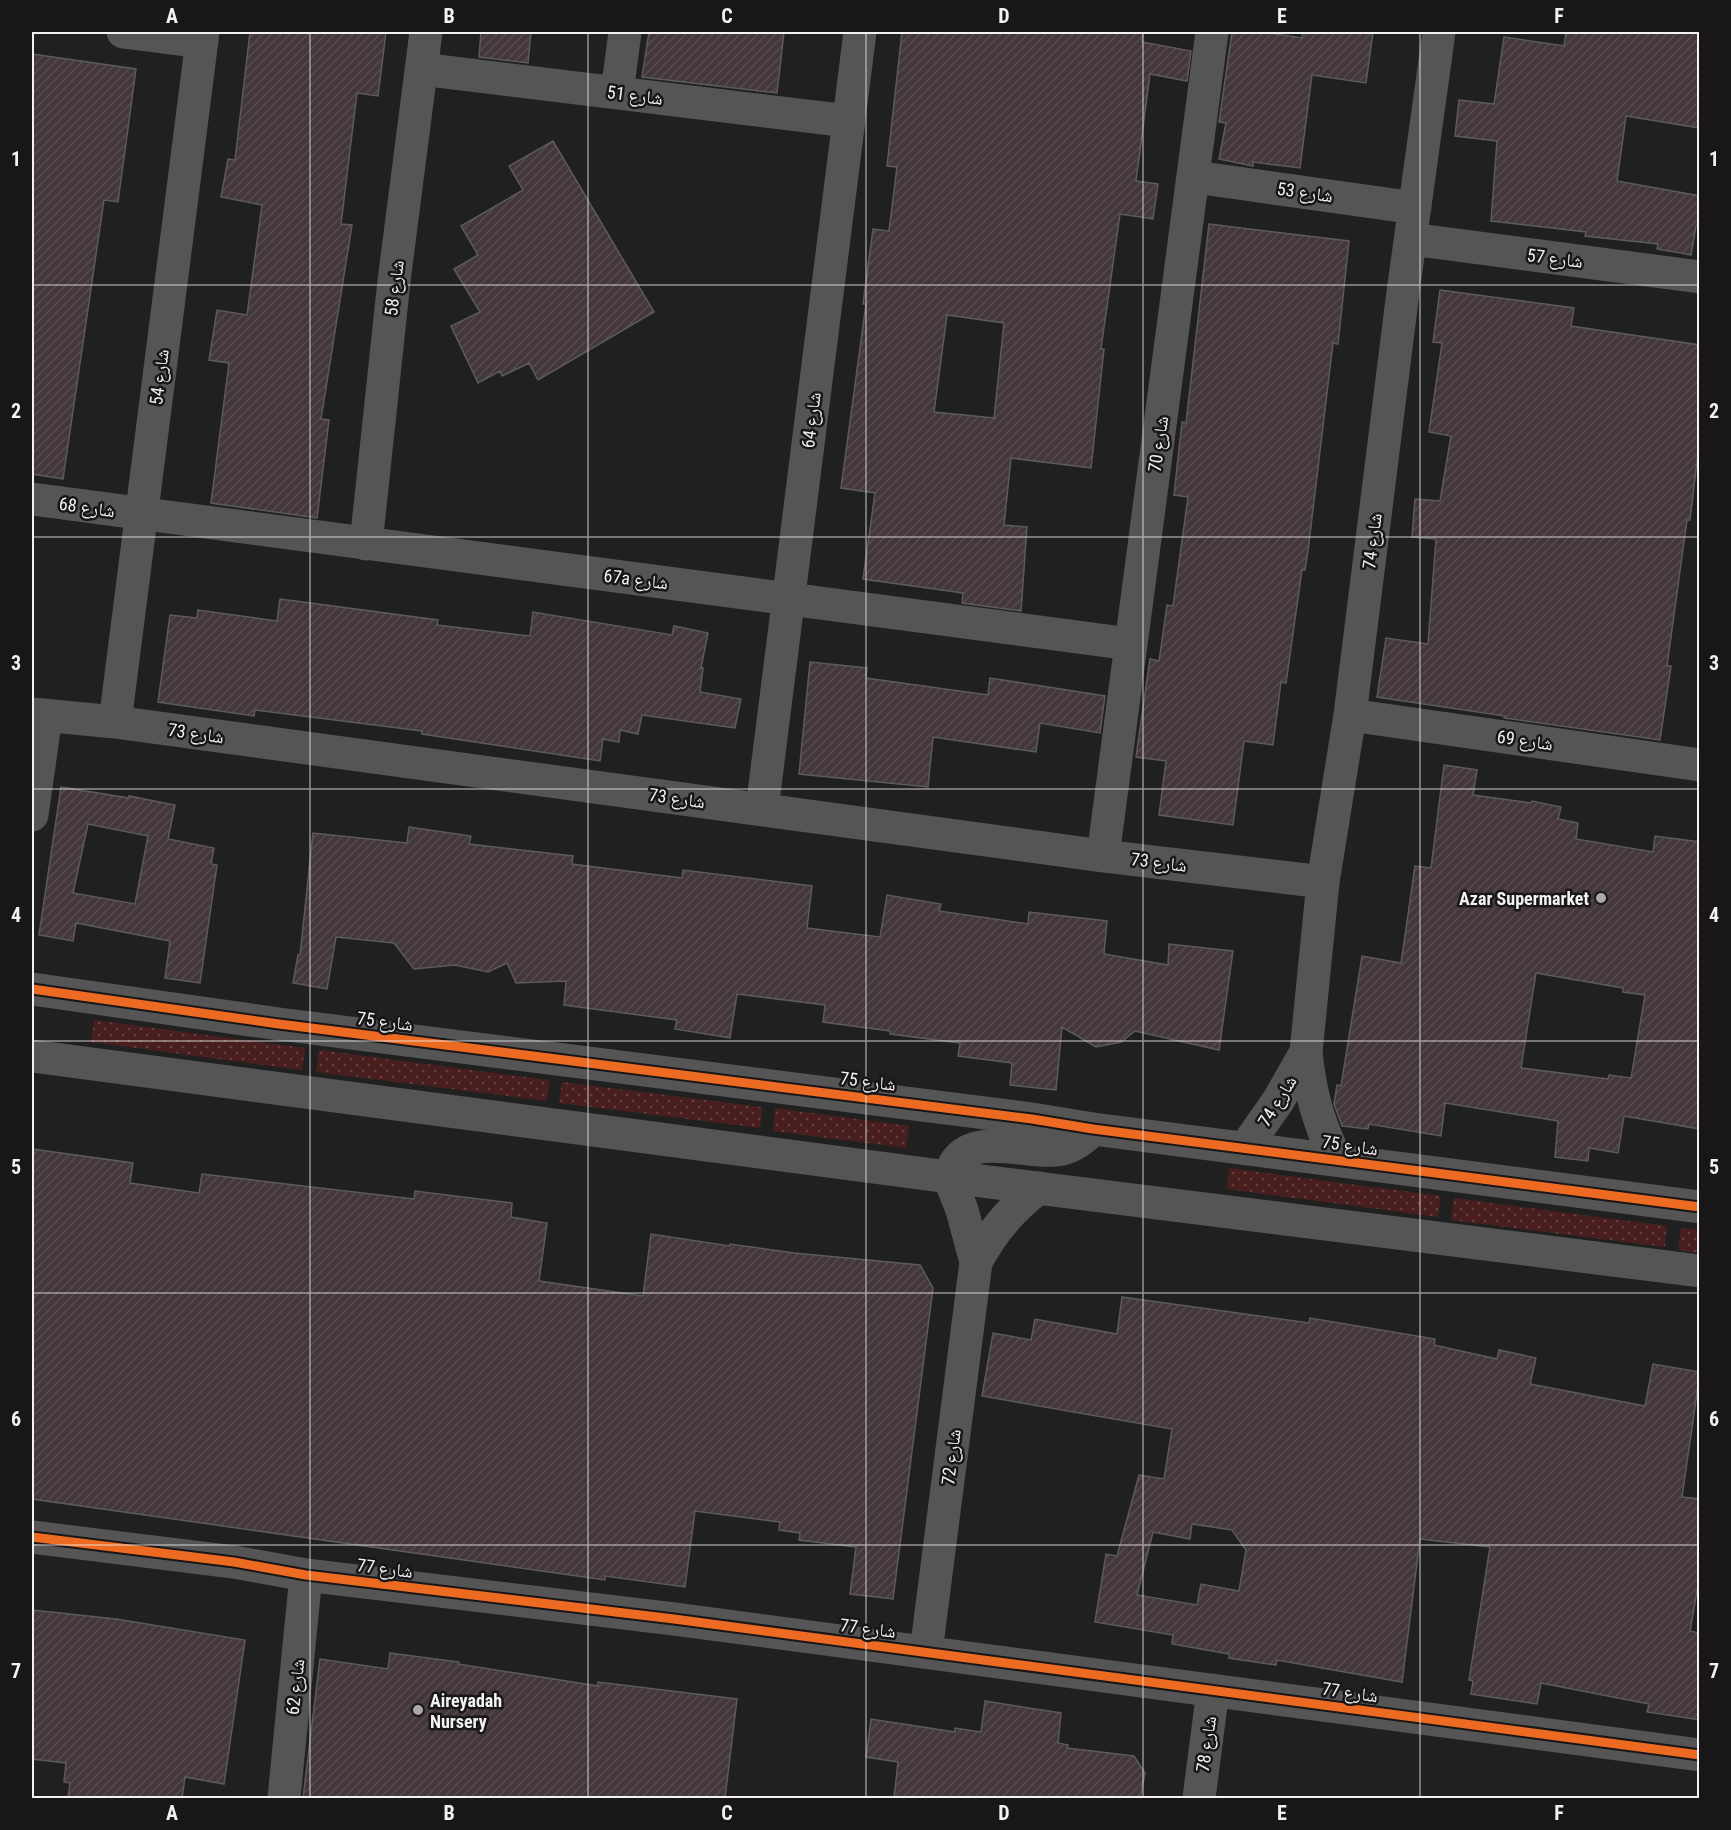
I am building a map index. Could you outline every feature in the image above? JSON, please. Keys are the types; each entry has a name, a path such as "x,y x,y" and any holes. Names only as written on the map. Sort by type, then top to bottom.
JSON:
{"street":[{"path":"123,32 202,37"},
{"name":"شارع 58","path":"366,544 394,280 426,32"},
{"path":"617,93 625,32"},
{"name":"شارع 64","path":"762,809 860,32"},
{"name":"شارع 70","path":"1103,855 1195,177 1212,32"},
{"name":"شارع 74","path":"1336,1159 1323,1133 1314,1107 1306,1052 1323,882 1350,715 1439,32"},
{"name":"شارع 54","path":"115,723 202,37"},
{"name":"شارع 51","path":"421,69 849,121"},
{"name":"شارع 53","path":"1195,177 1413,223"},
{"name":"شارع 57","path":"1413,223 1700,277"},
{"name":"شارع 68","path":"32,499 142,515"},
{"name":"67a شارع","path":"142,515 1130,644"},
{"path":"32,814 39,715"},
{"name":"شارع 73","path":"39,715 115,723 1103,855 1323,882"},
{"name":"شارع 69","path":"1350,715 1700,765"},
{"name":"شارع 75","path":"33,987 279,1024 1032,1119 1093,1129 1700,1207"},
{"name":"شارع 74","path":"1245,1148 1278,1101 1306,1052"},
{"path":"32,1056 949,1177 1700,1271"},
{"path":"949,1177 957,1159 974,1148 994,1146 1062,1149 1074,1145 1093,1129"},
{"name":"شارع 72","path":"926,1652 976,1262 962,1210 949,1177"},
{"name":"شارع 72","path":"976,1262 1002,1221 1039,1188"},
{"name":"شارع 77","path":"32,1537 234,1562 306,1575 674,1619 1700,1755"},
{"name":"شارع 62","path":"284,1798 306,1575"},
{"name":"شارع 78","path":"1199,1798 1213,1690"}],"shaded area":[{"path":"94,1020 305,1048 302,1070 91,1042"},
{"path":"319,1050 549,1080 547,1101 316,1072"},
{"path":"562,1082 762,1107 760,1128 559,1103"},
{"path":"775,1108 909,1126 906,1148 773,1131"},
{"path":"1229,1168 1441,1196 1438,1217 1227,1189"},
{"path":"1454,1198 1667,1226 1665,1247 1451,1220"},
{"path":"1681,1228 1699,1230 1699,1253 1678,1250"}],"building":[{"path":"250,32 386,32 378,96 357,93 341,224 352,225 321,419 329,420 317,518 211,503 229,363 209,360 217,310 247,315 262,205 221,197 228,159 235,160"},
{"path":"481,32 531,32 528,63 479,57"},
{"path":"649,32 784,32 777,93 642,77"},
{"path":"902,32 1143,32 1142,42 1191,51 1187,81 1150,74 1136,181 1158,184 1153,219 1120,214 1101,349 1104,349 1091,468 1011,458 1004,525 1027,527 1021,611 962,603 963,593 863,579 875,493 841,488 866,304 863,304 873,229 889,231 897,167 887,166","holes":["947,315 1004,323 994,418 934,412"]},
{"path":"1232,32 1264,32 1302,38 1303,32 1373,32 1366,83 1312,75 1300,168 1253,162 1253,166 1219,159 1226,123 1219,122"},
{"path":"1566,32 1700,32 1700,128 1626,116 1617,181 1700,196 1700,226 1696,226 1691,255 1657,249 1658,244 1585,236 1586,232 1491,221 1497,141 1455,136 1459,100 1494,104 1504,37 1564,46"},
{"path":"32,54 136,69 118,202 104,200 63,479 32,474"},
{"path":"553,141 654,312 538,380 529,363 502,376 500,371 478,383 451,326 480,312 454,269 478,255 461,226 523,190 509,166"},
{"path":"1209,224 1349,241 1338,344 1333,343 1308,551 1305,570 1302,570 1286,683 1281,682 1273,745 1244,741 1233,825 1159,815 1166,761 1136,757 1150,659 1159,661 1167,605 1173,606 1188,497 1174,495 1182,422 1186,423"},
{"path":"1440,290 1574,308 1571,326 1700,345 1700,436 1690,520 1687,520 1667,666 1671,666 1660,740 1377,697 1386,638 1428,644 1436,539 1412,537 1415,499 1440,501 1451,436 1429,432 1442,343 1433,342"},
{"path":"280,599 438,620 437,625 530,636 533,612 672,635 674,626 708,633 701,668 703,668 700,692 741,699 735,728 642,715 638,734 620,730 619,742 603,739 600,761 422,734 422,731 255,710 254,716 158,702 170,615 197,618 198,610 277,621"},
{"path":"810,662 867,668 866,678 988,695 990,678 1105,696 1100,733 1040,723 1036,752 933,737 928,787 799,774"},
{"path":"1444,765 1477,770 1473,795 1531,803 1532,801 1561,807 1558,819 1578,823 1576,839 1653,852 1655,836 1700,842 1700,1129 1624,1116 1618,1153 1589,1148 1588,1161 1555,1157 1558,1121 1445,1103 1441,1136 1369,1124 1368,1129 1342,1126 1334,1104 1337,1085 1341,1086 1362,956 1401,963 1415,866 1431,868","holes":["1536,973 1623,988 1623,992 1645,995 1631,1078 1609,1075 1608,1079 1521,1068"]},
{"path":"61,787 175,805 168,839 214,848 211,864 217,865 200,983 165,978 170,941 76,923 73,941 39,935","holes":["88,824 148,836 135,904 73,893"]},
{"path":"409,827 471,836 469,844 573,856 572,864 682,878 683,870 812,886 807,928 880,937 887,895 941,904 939,911 1028,924 1029,912 1107,921 1104,954 1168,965 1169,944 1233,951 1219,1050 1135,1031 1121,1042 1096,1047 1062,1027 1056,1090 1010,1085 1012,1063 958,1056 960,1043 823,1022 825,1005 737,994 730,1038 675,1029 677,1020 564,1005 566,981 516,983 507,963 488,972 455,965 414,969 394,943 336,937 327,989 293,983 298,955 300,955 313,833 407,843"},
{"path":"32,1149 133,1163 130,1183 199,1193 202,1174 414,1199 415,1191 512,1203 511,1217 547,1223 539,1281 643,1296 651,1234 730,1246 730,1244 794,1253 920,1265 933,1288 893,1599 850,1594 856,1547 799,1540 800,1533 779,1530 780,1522 695,1511 685,1587 605,1576 605,1580 32,1499"},
{"path":"1122,1297 1309,1323 1310,1318 1435,1339 1434,1345 1497,1359 1499,1350 1536,1358 1530,1384 1645,1406 1653,1364 1700,1372 1682,1497 1700,1499 1700,1574 1690,1631 1700,1633 1700,1720 1647,1712 1649,1704 1541,1683 1537,1704 1471,1694 1473,1681 1469,1680 1490,1547 1420,1539 1402,1682 1277,1660 1276,1665 1229,1658 1229,1654 1172,1644 1173,1635 1095,1622 1106,1554 1117,1556 1139,1475 1164,1479 1172,1429 982,1396 993,1333 1031,1340 1035,1319 1117,1334","holes":["1192,1524 1232,1530 1246,1550 1239,1591 1201,1584 1197,1605 1137,1595 1153,1532 1190,1539"]},
{"path":"32,1610 116,1619 245,1640 224,1784 185,1777 182,1798 68,1798 70,1783 64,1782 66,1763 32,1759"},
{"path":"390,1653 459,1662 458,1664 598,1686 598,1682 737,1699 725,1798 303,1798 320,1659 388,1669"},
{"path":"985,1701 1061,1713 1058,1743 1068,1745 1067,1748 1134,1756 1145,1773 1140,1798 894,1798 898,1762 866,1757 871,1719 955,1732 955,1728 981,1732"}],"cycle path":[{"path":"32,989 279,1024 1032,1119 1093,1129 1700,1207"},
{"path":"32,1537 234,1562 306,1575 674,1619 1700,1755"}],"place":[{"name":"Azar Supermarket","path":"1601,898"},
{"name":"Aireyadah Nursery","path":"418,1710"}]}
